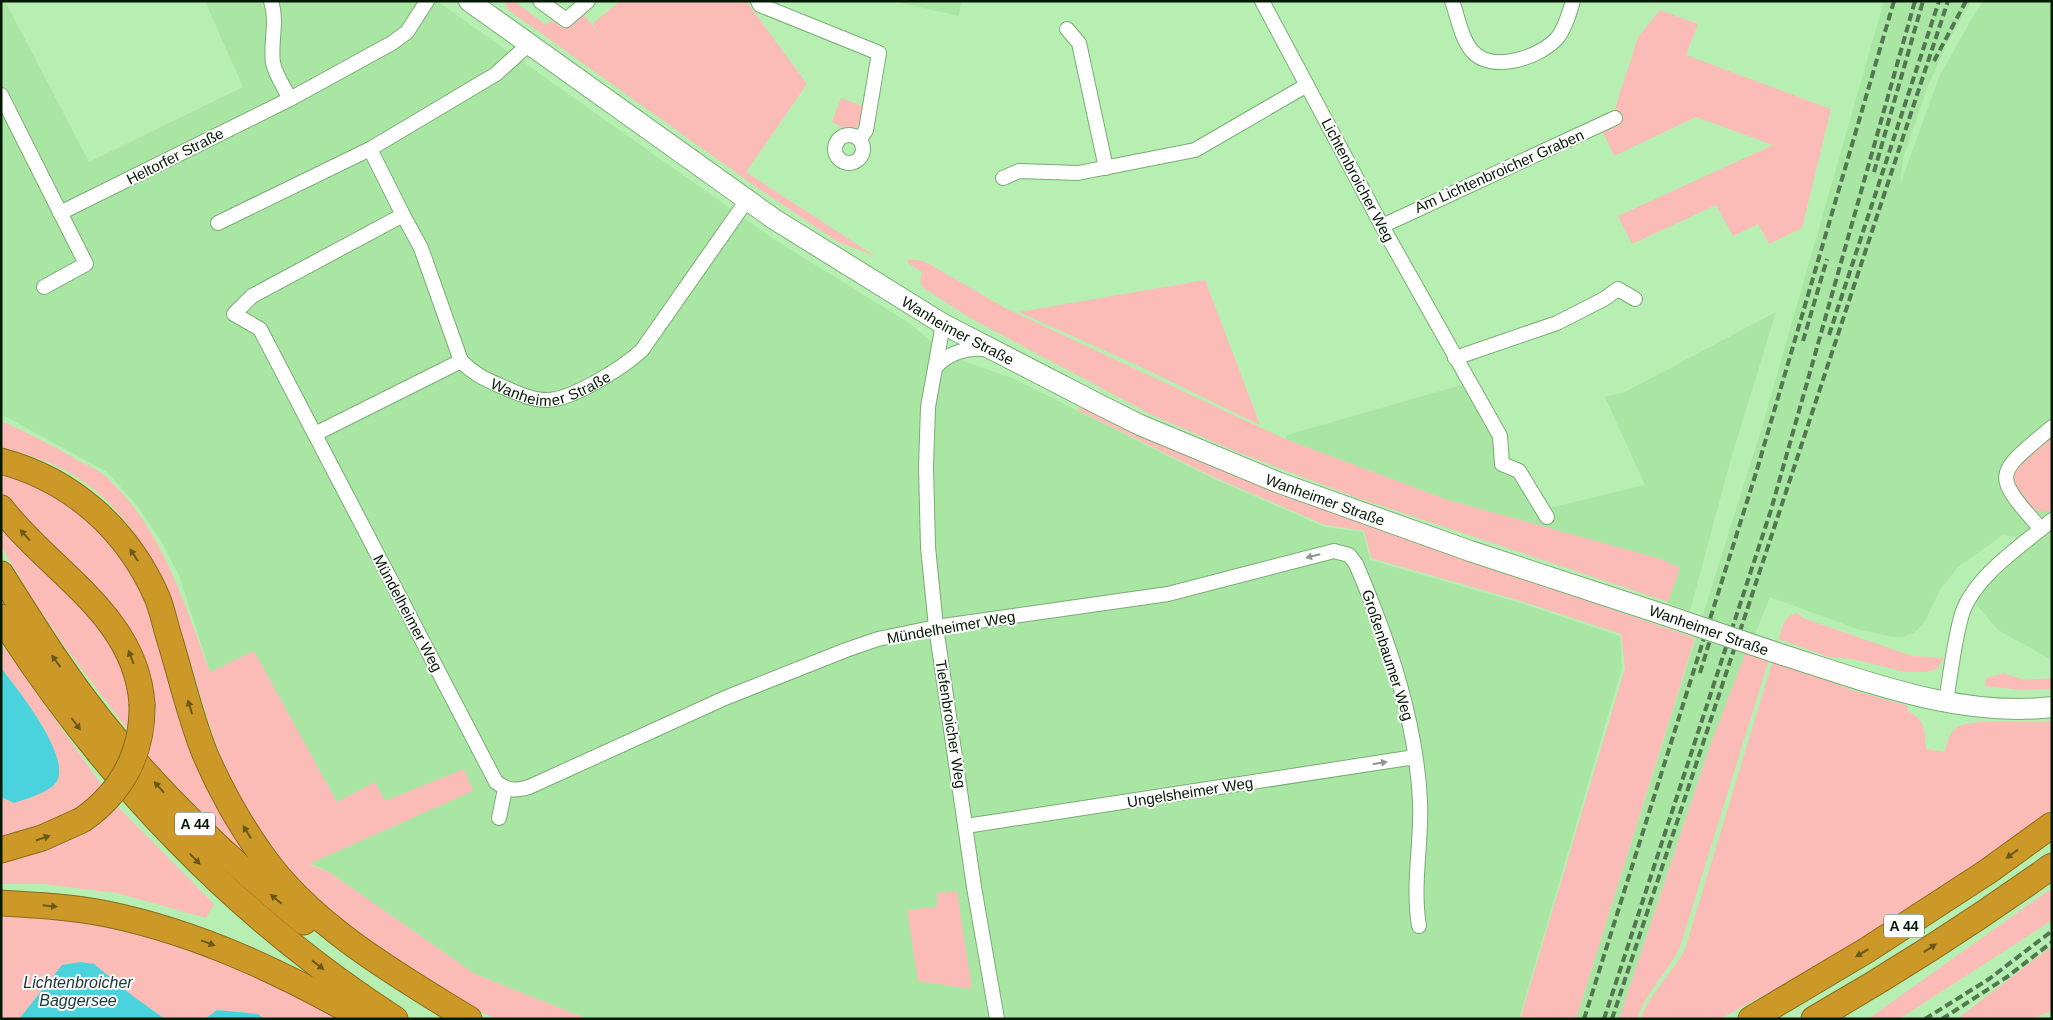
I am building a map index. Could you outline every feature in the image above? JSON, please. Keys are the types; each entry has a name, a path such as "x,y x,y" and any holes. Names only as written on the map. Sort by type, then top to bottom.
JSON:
{"highway":[{"path":"1,461 47,477 73,493 112,527 136,559 158,598 205,753 230,806 262,856 298,897 339,933 400,977 469,1019"},
{"path":"1,508 33,545 94,604 118,632 128,647 135,666 142,704 140,737 130,767 112,794 82,820 48,836 1,850"},
{"name":"A 44","path":"1,574 54,657 114,737 218,847 274,898 342,952 444,1019"},
{"name":"A 44","path":"1,617 36,672 104,760 205,869 261,920 314,962 395,1019"},
{"name":"A 44","path":"1751,1019 1875,945 1987,872 2052,825"},
{"name":"A 44","path":"1814,1019 1879,982 1997,905 2052,866"},
{"path":"1,903 106,914 158,926 208,943 260,964 364,1019"}],"street":[{"path":"271,1 275,18 273,62 276,74 290,99"},
{"name":"Heltorfer Straße","path":"60,213 290,99 392,43 407,32 427,1"},
{"name":"Wanheimer Straße","path":"469,1 747,200 943,324 1140,425 1278,482 1470,551 1878,685 1946,701 1998,708 2052,707"},
{"path":"540,1 566,20 588,1"},
{"path":"758,1 760,5 879,53 866,130 860,139"},
{"name":"Lichtenbroicher Weg","path":"1262,1 1382,226 1500,436 1502,464 1519,471 1547,517"},
{"path":"1452,1 1465,39 1472,51 1482,60 1494,63 1507,62 1522,57 1552,43 1566,24 1573,1"},
{"path":"1067,29 1079,43 1106,168"},
{"path":"218,222 370,149 496,74 529,44"},
{"path":"1003,178 1019,171 1078,173 1195,150 1308,85"},
{"path":"1,95 86,264 44,287"},
{"name":"Am Lichtenbroicher Graben","path":"1382,226 1615,118"},
{"name":"Wanheimer Straße","path":"370,149 420,248 462,361 474,374 524,396 547,400 559,398 578,390 628,364 642,350 747,200"},
{"name":"Mündelheimer Weg","path":"403,215 252,296 234,314 260,329 496,782 506,790 529,787 725,698 878,639 936,627 1145,598 1334,551 1349,555 1356,564"},
{"path":"1455,358 1557,323 1604,299 1618,289 1634,299"},
{"name":"Tiefenbroicher Weg","path":"943,324 928,407 926,467 928,547 936,627 997,1019"},
{"path":"935,368 945,358 963,351 983,349 995,351"},
{"path":"315,434 462,361"},
{"path":"2041,529 2013,498 2007,488 2005,476 2014,460 2052,428"},
{"path":"1946,701 1957,640 1967,603 1977,586 1986,577 2052,520"},
{"name":"Großenbaumer Weg","path":"1356,564 1369,595 1406,704 1420,800 1419,843 1415,884 1419,926"},
{"name":"Ungelsheimer Weg","path":"966,826 1415,758"},
{"path":"499,818 506,790"}],"shaded area":[{"path":"1,1 5,1 89,162 243,87 205,1 437,1 772,238 909,323 949,356 1012,378 1210,477 1325,527 1363,532 1370,560 1520,603 1620,636 1622,668 1519,1019 588,1019 475,974 329,872 309,863 210,672 179,575 160,539 136,504 107,472 1,414"},
{"path":"503,1 514,1 546,25 552,20 563,28 582,13 608,44 592,24 620,1 746,1 807,84 746,172 875,256 838,242 756,187 507,9"},
{"path":"893,1 961,1 959,16"},
{"path":"1884,1 1971,1 1945,47 1926,91 1903,159 1900,185 1939,77 1975,13 1984,1 2052,1 2052,660 1998,630 1975,603 2016,537 2003,535 1957,568 1940,590 1924,623 1915,632 1903,637 1892,637 1857,629 1770,597 1710,746 1619,1019 1576,1019 1762,427"},
{"path":"1660,10 1698,24 1686,55 1831,109 1802,228 1769,244 1758,224 1733,236 1716,205 1632,244 1618,216 1773,145 1696,117 1614,156 1601,128 1613,115 1638,37"},
{"path":"841,98 865,107 861,121 855,128 846,128 832,122"},
{"path":"908,259 924,261 1003,307 1285,439 1448,500 1661,559 1680,568 1668,602 1355,497 1237,452 1152,415 970,318 925,289 920,283 922,272 908,263"},
{"path":"1205,280 1260,425 1137,365 1019,312"},
{"path":"1776,312 1730,462 1690,611 1667,603 1680,568 1448,500 1285,439 1287,435 1465,384 1538,506 1549,508 1645,485 1605,397 1625,392"},
{"path":"1081,406 1467,559 1695,638 1576,1019 1520,1019 1625,668 1621,634 1521,601 1371,558 1364,531 1325,525 1211,476 1077,410"},
{"path":"1,421 96,470 105,476 125,496 142,518 169,567 210,672 254,651 337,802 375,782 385,801 464,769 473,791 309,864 329,872 475,974 588,1019 499,1019 490,1016 444,990 366,939 306,887 270,847 241,802 222,759 178,623 161,580 138,539 110,504 72,474 28,455 1,447"},
{"path":"2052,432 2052,511 2035,510 2025,504 2012,479 2019,461"},
{"path":"1,474 30,482 89,518 116,547 142,586 266,875 218,832 146,756 153,706 30,526 1,491"},
{"path":"1,517 88,608 130,676 131,734 65,647 32,598 1,546"},
{"path":"1797,613 1803,618 1912,656 1944,658 1937,669 1926,672 1906,672 1853,659 1829,657 1779,639 1786,619"},
{"path":"1,643 103,787 92,802 1,846 1,797 14,803 54,786 46,731 1,668"},
{"path":"1747,649 1770,656 1680,947 1645,1000 1637,1019 1619,1019 1710,746"},
{"path":"1774,657 1849,689 1908,706 1907,711 1921,722 1926,749 1945,752 1952,733 1956,728 1963,725 1986,722 2052,721 2052,809 1968,870 1893,920 1814,968 1720,1019 1641,1019 1655,992 1685,949"},
{"path":"2003,673 2025,680 2052,678 2052,689 2021,690 1985,686 1986,678"},
{"path":"118,807 214,904 206,918 117,893 42,884 1,884 1,859 87,830"},
{"path":"2052,888 2052,920 2048,923 1899,1019 1868,1019"},
{"path":"957,891 972,989 918,981 907,910 937,907 937,893"},
{"path":"1,916 54,919 107,926 168,942 255,976 339,1019 264,1019 258,1014 217,1010 205,1019 165,1019 134,997 62,965 19,1019 1,1019"},
{"path":"2052,946 2052,1011 2032,1019 1957,1019"}],"water":[{"path":"1,668 42,726 52,744 58,761 59,775 53,786 39,794 14,803 1,797"},
{"name":"Lichtenbroicher Baggersee","path":"81,962 94,964 134,997 165,1019 19,1019 62,965"},
{"path":"217,1010 258,1014 264,1019 205,1019"}],"railway":[{"path":"1584,1019 1756,473 1894,1"},
{"path":"1604,1019 1771,510 1915,1"},
{"path":"1874,172 1923,1"},
{"path":"1829,335 1939,1"},
{"path":"1612,1019 1948,1"},
{"path":"1934,61 1966,1"},
{"path":"1803,341 1827,259"},
{"path":"1700,673 1714,627"},
{"path":"1925,1019 1989,979 2052,931"},
{"path":"1942,1019 2007,977 2052,942"}]}
